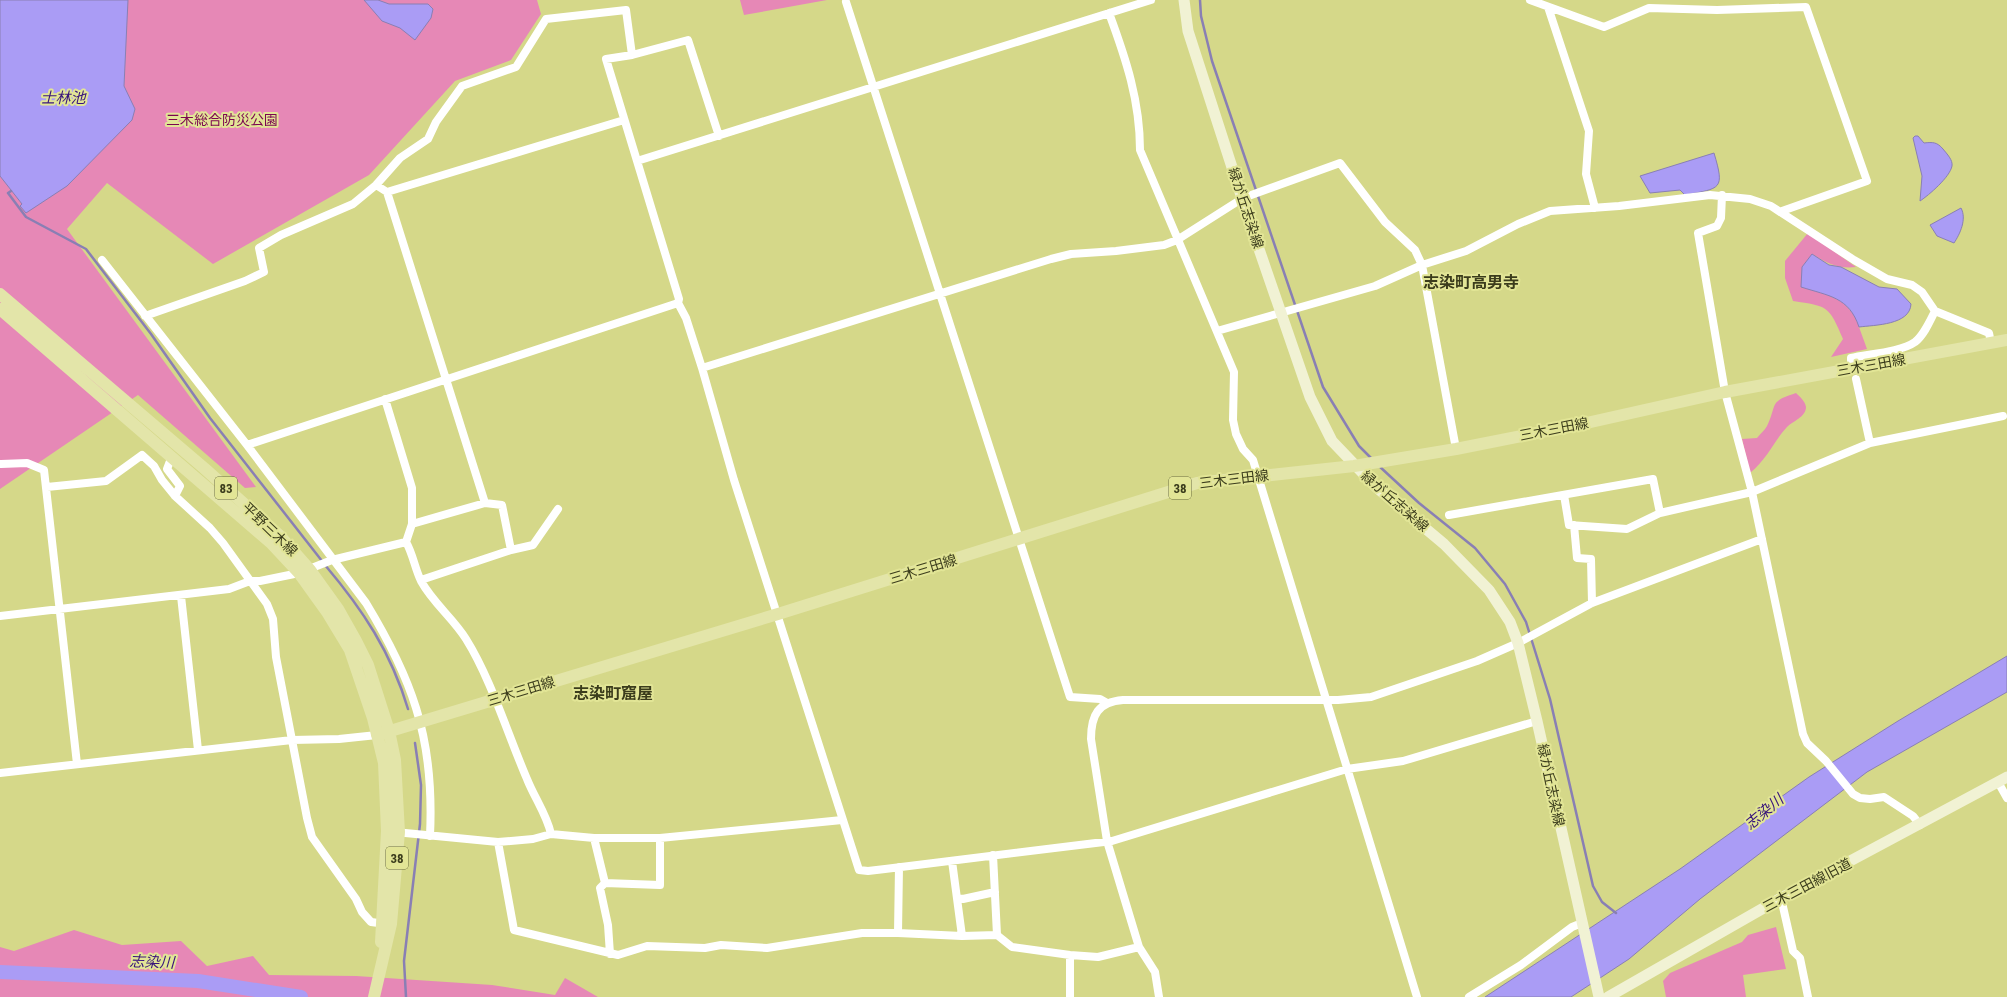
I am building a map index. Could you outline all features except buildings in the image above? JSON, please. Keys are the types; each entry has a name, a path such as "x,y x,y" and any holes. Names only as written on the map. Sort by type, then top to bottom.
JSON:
{"main road":[{"name":"平野三木線","path":"0,294 204,468 280,536 305,572 350,650 377,735"},
{"name":"平野三木線","path":"0,309 305,572 338,609 362,653 368,666 389,730"},
{"name":"三木三田線","path":"377,735 389,730 778,614 1197,483 1354,466 1456,449 1725,392 2007,340"},
{"name":"38","path":"374,997 387,924 393,831 395,760 389,730"},
{"name":"38","path":"377,735 384,763 393,831"}],"street":[{"path":"637,161 1151,0"},
{"name":"緑が丘志染線","path":"1184,0 1188,31 1281,313 1310,397 1332,441 1376,488 1444,544 1489,590 1510,622 1518,643 1537,721 1599,997"},
{"path":"1530,0 1604,27 1649,8 1717,10 1806,7 1866,181 1782,211"},
{"path":"846,2 1070,697 1100,699 1107,703"},
{"path":"1548,7 1588,131 1586,174 1595,208"},
{"path":"145,316 245,281 264,272 259,248 281,235 353,204 376,185 400,158 428,139 436,122 462,86 516,67 546,19 626,10 632,55"},
{"path":"1109,13 1129,69 1140,122 1140,150 1234,372 1233,420 1236,434 1243,449 1253,460 1325,700 1418,997"},
{"path":"719,136 688,40 632,55 606,59 679,299 678,303 686,318 702,368 734,480 859,870 868,871 899,868 992,855 1112,841 1347,769 1403,761 1537,721"},
{"path":"387,192 624,120"},
{"path":"702,368 940,295 1051,259 1071,254 1116,251 1164,245 1178,240 1243,198 1340,163 1385,222 1415,250 1422,265 1456,449"},
{"path":"376,185 387,192 486,503"},
{"path":"1722,195 1721,218 1717,226 1698,233 1725,392 1752,492 1803,734 1807,743 1826,761 1853,794 1860,798 1870,799 1884,797 1914,816 1920,825"},
{"path":"1216,331 1306,307 1375,286 1422,265 1466,251 1518,224 1550,211 1722,195 1750,198 1782,211 1854,260 1887,279 1912,285 1922,292 1936,311 1989,333 1991,343"},
{"path":"102,260 247,445 332,560 366,603 380,626 410,690 420,722 430,787 428,836"},
{"path":"247,445 678,303"},
{"path":"1851,360 1851,358 1905,347 1915,342 1922,335 1936,311"},
{"path":"1856,379 1870,443"},
{"path":"385,399 412,488 412,524 406,542"},
{"path":"1564,495 1569,525 1627,529 1660,513 1752,492 1870,443 2003,416"},
{"path":"47,487 106,481 142,455 154,466 162,480 175,496 224,543 266,604 273,619 276,657 307,818 312,836 356,899 362,912 371,922 387,924"},
{"path":"172,456 168,469 180,486 175,496"},
{"path":"1,464 27,463 44,470 77,764"},
{"path":"1449,515 1652,479 1660,513"},
{"path":"412,524 486,503 502,505 511,550"},
{"path":"421,580 511,550 533,545 558,509"},
{"path":"1574,525 1577,558 1591,559 1592,603"},
{"path":"1159,997 1155,972 1139,947 1106,841 1091,738 1091,722 1096,713 1107,703 1123,700 1338,700 1371,697 1477,661 1518,643 1592,603 1762,539"},
{"path":"0,616 181,596 229,589 250,581 260,581 305,572 332,560 406,542"},
{"path":"406,542 413,553 421,580 466,639 494,699 527,780 549,825 551,834"},
{"path":"181,596 198,750"},
{"path":"0,773 292,740 339,739 377,735"},
{"path":"2002,779 2007,798"},
{"name":"三木三田線旧道","path":"1608,997 1781,898 1920,825 2002,779"},
{"path":"393,831 428,836 498,842 533,839 551,834 594,838 660,838 842,820"},
{"path":"594,838 605,883"},
{"path":"610,954 608,925 600,888 605,883 660,885 660,838"},
{"path":"498,842 514,930 610,954 618,955 647,946 705,948 721,945 767,948 862,933 962,936 997,935 1012,947 1070,955 1098,957 1139,947"},
{"path":"992,855 997,935"},
{"path":"952,861 962,936"},
{"path":"898,933 899,868"},
{"path":"957,898 963,899 995,892"},
{"path":"1781,898 1793,951 1800,958 1808,997"},
{"path":"1469,997 1521,965 1572,927 1582,923"},
{"path":"1070,955 1070,997"}],"green space":[{"name":"三木総合防災公園","path":"0,0 537,0 541,14 511,60 455,81 369,175 213,264 107,183 67,229 256,487 245,488 138,395 0,489"},
{"path":"740,0 827,0 744,15"},
{"path":"1808,233 1856,267 1833,265 1812,254 1832,297 1843,302 1855,316 1867,349 1831,357 1843,339 1830,314 1826,310 1814,304 1793,301 1785,278 1785,261"},
{"path":"1796,393 1802,399 1806,407 1804,414 1787,427 1766,456 1750,473 1742,439 1757,438 1767,426 1777,401"},
{"path":"1776,927 1786,969 1743,975 1746,997 1666,997 1663,981 1670,973 1742,942 1748,935"},
{"path":"74,930 122,945 181,941 207,966 253,956 269,975 356,976 492,985 555,995 565,978 598,997 0,997 0,947 14,951"}],"water":[{"name":"士林池","path":"0,0 128,0 124,86 135,109 132,120 67,186 26,213 20,206 22,204 0,176"},
{"path":"364,0 378,0 389,4 428,4 433,9 431,18 415,40 400,28 382,21"},
{"path":"1918,136 1924,143 1939,145 1951,159 1952,164 1943,180 1934,190 1920,201 1922,176 1913,138"},
{"path":"1714,153 1719,174 1719,181 1717,185 1706,191 1685,195 1680,190 1650,193 1640,176"},
{"path":"1961,208 1963,212 1963,222 1954,243 1937,236 1930,225"},
{"path":"1812,254 1829,265 1841,267 1879,287 1897,289 1911,304 1909,311 1905,316 1891,323 1859,327 1850,309 1837,299 1801,287 1802,267"},
{"path":"2007,656 2007,692 1867,772 1700,899 1629,959 1571,997 1485,997 1680,869 1809,777 1898,721"}],"waterway":[{"path":"1200,0 1201,16 1212,61 1323,387 1359,446 1371,458"},
{"path":"11,191 8,193 26,217 86,249 151,334 210,418 322,561"},
{"path":"1379,466 1419,503 1475,548 1505,584 1526,622 1550,699 1593,886 1602,902 1616,913"},
{"path":"325,565 352,598 374,632 393,669 408,709"},
{"path":"406,997 404,961 420,824 421,785 415,743"},
{"name":"志染川","path":"0,972 198,981 301,997"}],"district":[{"name":"志染町高男寺","path":"1471,282"},
{"name":"志染町窟屋","path":"613,693"}]}
